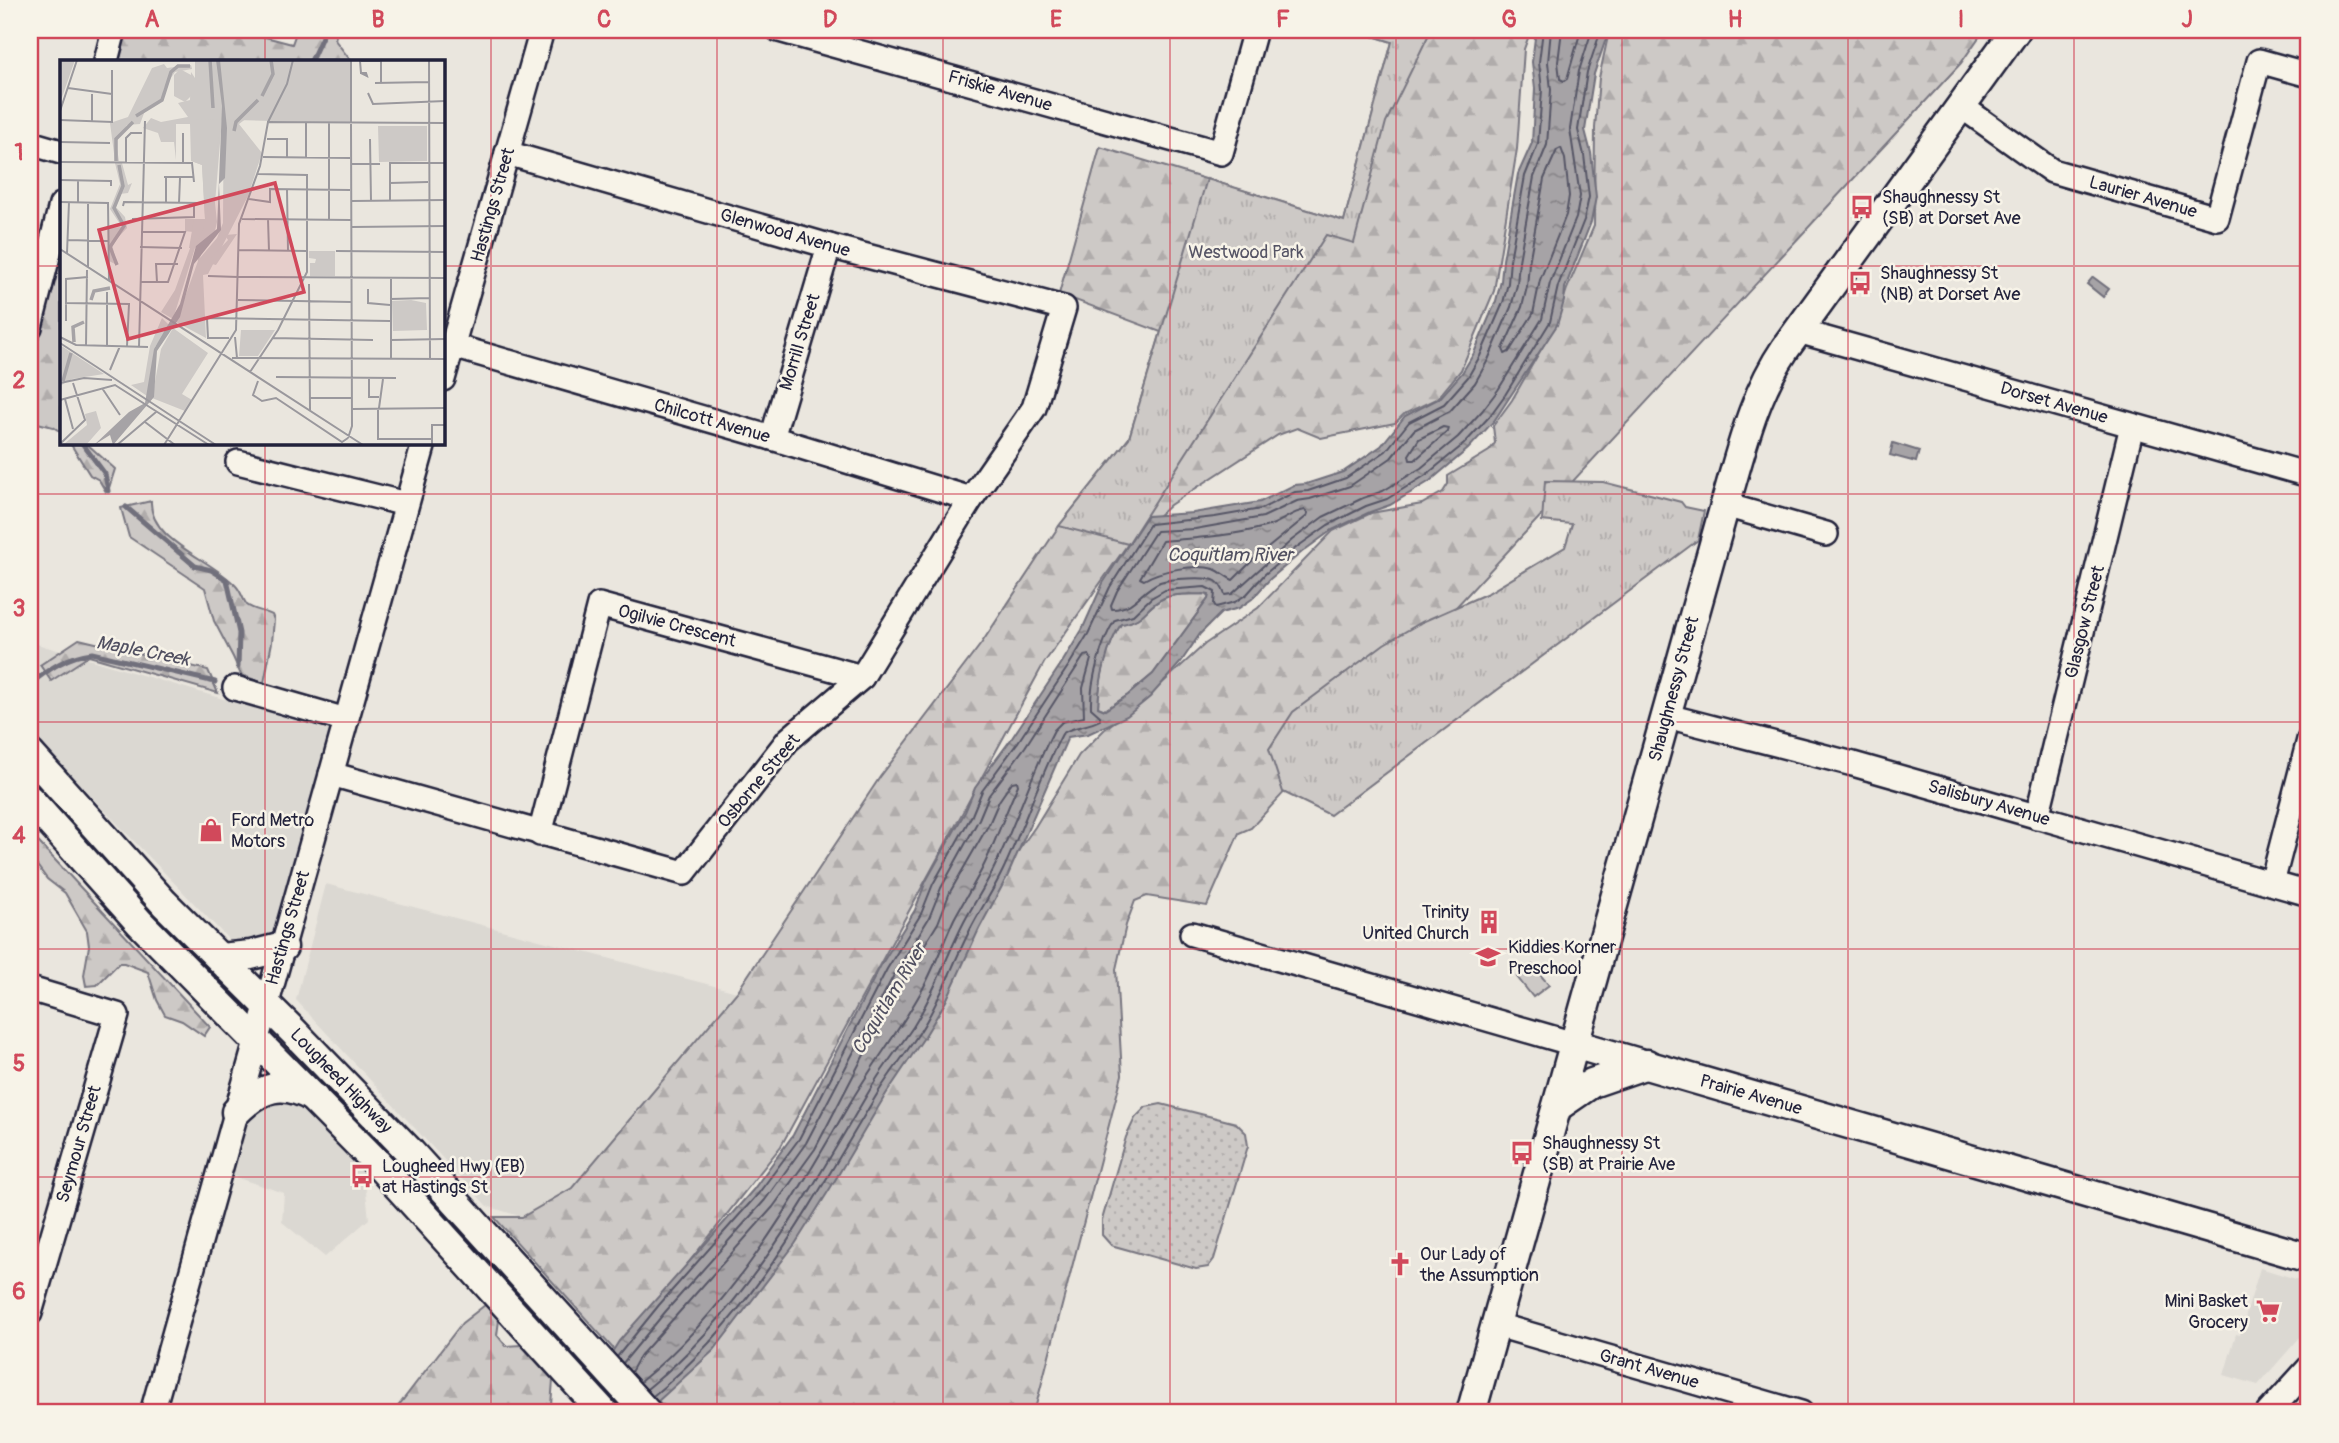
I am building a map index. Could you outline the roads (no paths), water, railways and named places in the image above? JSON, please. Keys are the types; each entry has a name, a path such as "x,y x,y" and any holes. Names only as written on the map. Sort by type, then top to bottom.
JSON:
{"main road":[{"name":"Shaughnessy Street","path":"1472,1413 1725,505 1761,389 1798,331 2016,30"},
{"name":"Lougheed Highway","path":"30,754 138,875 411,1153 647,1413"},
{"name":"Lougheed Highway","path":"30,800 140,923 376,1162 604,1413"},
{"path":"220,958 283,947"},
{"name":"Prairie Avenue","path":"1574,1044 2309,1258"},
{"path":"1557,1107 1592,1083 1647,1064"},
{"path":"236,1112 253,1096 271,1089 292,1089 314,1098"}],"street":[{"path":"106,60 114,30"},
{"name":"Hastings Street","path":"444,376 542,30"},
{"name":"Friskie Avenue","path":"779,30 1221,153 1255,30"},
{"name":"Laurier Avenue","path":"1961,106 2052,171 2217,218 2259,61 2309,75"},
{"path":"30,143 60,152"},
{"name":"Glenwood Avenue","path":"507,153 829,246 1064,308"},
{"path":"30,327 60,209"},
{"name":"Morrill Street","path":"772,438 829,246"},
{"name":"Osborne Street","path":"331,774 684,873 788,740 863,677 971,499 1034,408 1064,308"},
{"name":"Dorset Avenue","path":"1798,331 2309,475"},
{"name":"Chilcott Avenue","path":"453,346 772,438 971,499"},
{"name":"Glasgow Street","path":"2037,817 2132,426"},
{"name":"Hastings Street","path":"152,1413 424,444"},
{"path":"237,462 407,504"},
{"path":"1725,505 1826,534"},
{"name":"Ogilvie Crescent","path":"540,834 599,605 863,677"},
{"path":"235,688 346,720"},
{"name":"Salisbury Avenue","path":"1667,716 1853,764 2309,894"},
{"path":"2272,883 2309,740"},
{"name":"Prairie Avenue","path":"1192,934 1574,1044"},
{"name":"Seymour Street","path":"30,989 117,1015 30,1313"},
{"name":"Grant Avenue","path":"1496,1325 1801,1413"},
{"path":"2268,1413 2309,1368"}],"water":[{"name":"Coquitlam River","path":"1536,30 1609,30 1594,74 1585,130 1591,153 1596,197 1591,222 1565,288 1557,325 1494,421 1468,449 1430,481 1390,505 1332,530 1270,579 1252,599 1239,608 1221,613 1200,634 1181,662 1150,697 1127,716 1088,734 1068,737 1008,875 979,929 946,1001 795,1244 714,1350 645,1413 574,1413 619,1341 753,1190 793,1135 881,965 915,910 926,881 965,812 975,788 1063,661 1082,630 1103,583 1147,516 1193,513 1260,502 1294,485 1306,484 1343,472 1381,446 1405,416 1440,398 1462,373 1474,353 1496,301 1501,281 1518,174 1532,143 1535,89 1532,62","holes":["1209,595 1153,674 1105,710 1098,707 1105,664 1121,624 1136,620 1168,596"]},
{"path":"2093,277 2109,289 2103,297 2087,284"},
{"path":"1893,443 1919,451 1916,462 1890,455"}],"waterway":[{"name":"Maple Creek","path":"311,60 325,30"},
{"name":"Maple Creek","path":"83,444 105,474 108,491"},
{"name":"Maple Creek","path":"126,507 195,566 211,570 227,580 239,633 238,667"},
{"name":"Maple Creek","path":"30,684 66,660 92,653 215,682"}],"place":[{"name":"Shaughnessy St (SB) at Dorset Ave","path":"1862,207"},
{"name":"Shaughnessy St (NB) at Dorset Ave","path":"1860,283"},
{"name":"Ford Metro Motors","path":"211,830"},
{"name":"Trinity United Church","path":"1489,922"},
{"name":"Kiddies Korner Preschool","path":"1488,957"},
{"name":"Shaughnessy St (SB) at Prairie Ave","path":"1522,1153"},
{"name":"Lougheed Hwy (EB) at Hastings St","path":"362,1176"},
{"name":"Our Lady of the Assumption","path":"1400,1264"},
{"name":"Mini Basket Grocery","path":"2268,1311"}],"park label":[{"name":"Westwood Park","path":"1246,252"}]}
